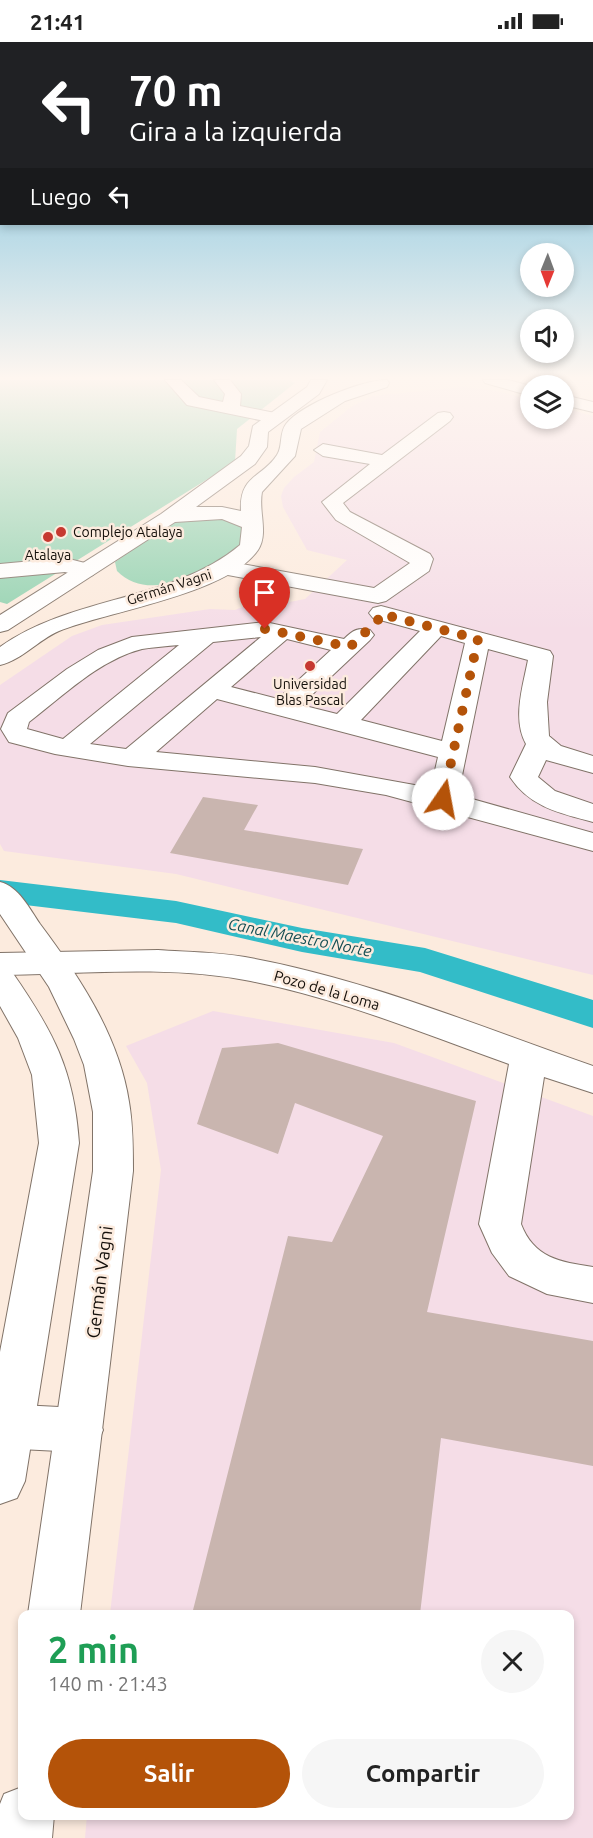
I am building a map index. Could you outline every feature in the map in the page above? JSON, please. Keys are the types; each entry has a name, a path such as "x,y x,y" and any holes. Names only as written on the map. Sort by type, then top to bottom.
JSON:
{"main road":[{"path":"0,625 168,518 243,464"},
{"name":"Germán Vagni","path":"0,658 52,626 200,580 225,568 250,547 254,535 250,523 252,492 258,481 277,464"},
{"path":"282,709 378,620 379,605 421,566 422,559 343,516 332,502 382,464"},
{"path":"168,518 199,512 220,513 238,517 250,523"},
{"path":"0,571 65,565 85,570 107,585 134,591 178,586"},
{"path":"225,568 379,605 436,628 541,656 532,726 540,744 563,757 593,765"},
{"path":"342,724 436,628"},
{"path":"350,647 282,631 243,630 141,642 102,655 16,719 14,729 19,736 70,747 134,757 317,775 443,799 593,842"},
{"path":"134,757 282,631"},
{"path":"70,747 208,634"},
{"path":"443,799 478,639"},
{"path":"212,690 453,752"},
{"path":"540,744 524,777 530,789 548,800 593,813"},
{"name":"Germán Vagni","path":"8,903 69,993 97,1048 109,1094 113,1133 113,1171 55,1610"},
{"name":"Pozo de la Loma","path":"0,964 158,961 243,968 312,983 367,999 593,1080"},
{"path":"0,980 21,1009 49,1064 59,1115 59,1143 5,1426 0,1481"},
{"path":"529,1056 500,1224 507,1245 519,1262 546,1277 593,1285"},
{"path":"5,1426 79,1430"},
{"path":"22,1838 24,1820"}],"shaded area":[{"name":"Universidad Blas Pascal","path":"312,464 593,464 593,975 176,874 4,851 0,844 0,685 72,636 102,625 210,609 235,610 254,602 269,606 305,599 347,560 307,550 283,507 281,496 284,488"},
{"path":"213,1011 394,1043 593,1116 593,1838 85,1838 87,1820 574,1820 574,1610 110,1610 161,1170 147,1083 126,1046"}],"green space":[{"path":"0,464 232,464 7,604 0,602"},
{"path":"209,515 242,524 244,542 217,562 200,572 165,584 148,585 131,581 117,571 115,562 174,521"}],"building":[{"path":"203,797 258,805 244,830 363,849 348,885 170,853"},
{"path":"278,1043 476,1101 427,1312 593,1341 593,1466 441,1438 420,1610 193,1610 288,1236 332,1242 383,1136 295,1103 278,1154 197,1124 222,1048"}],"waterway":[{"name":"Canal Maestro Norte","path":"0,891 176,912 302,940 425,960 593,1014"}],"place":[{"name":"Complejo Atalaya","path":"61,532"},
{"name":"Atalaya","path":"48,537"},
{"name":"Universidad Blas Pascal","path":"310,666"}],"route":[{"path":"265,629 350,647 378,620 381,614 478,639 443,799"}]}
